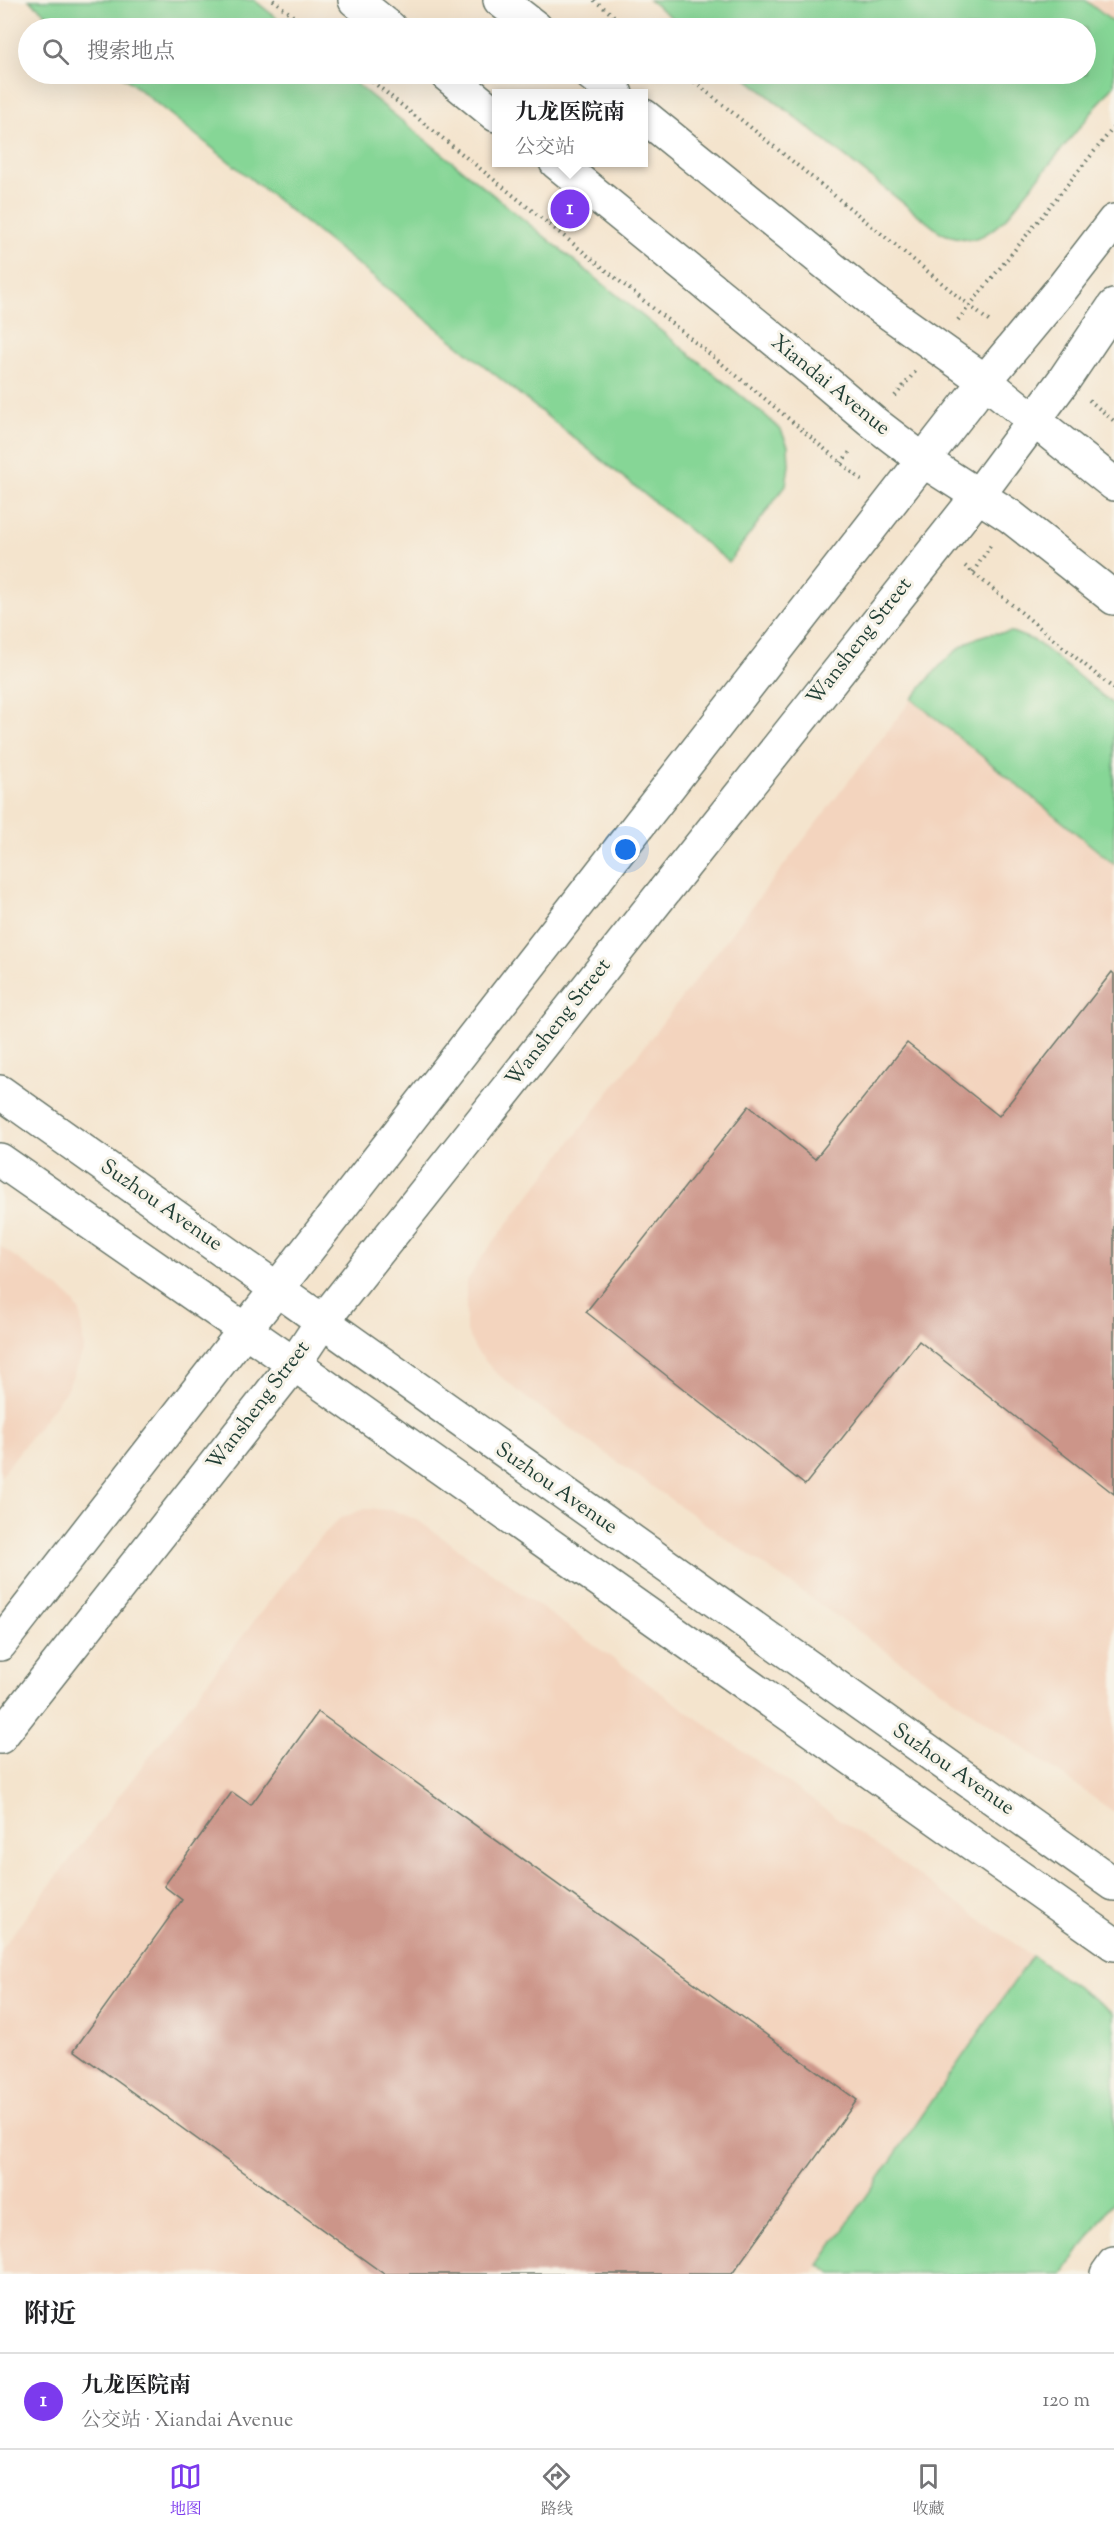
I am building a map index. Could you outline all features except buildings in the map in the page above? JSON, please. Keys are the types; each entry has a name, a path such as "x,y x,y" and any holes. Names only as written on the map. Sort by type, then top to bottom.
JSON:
{"main road":[{"path":"355,0 378,18"},
{"path":"500,0 523,18"},
{"path":"458,84 492,112"},
{"path":"648,119 871,300 985,381 1114,484"},
{"name":"Xiandai Avenue","path":"562,167 813,370 873,422 924,461 1010,516 1114,598"},
{"path":"0,1644 985,381 1114,221"},
{"name":"Wansheng Street","path":"0,1737 294,1364 322,1322 938,543 977,497 1064,380 1114,306"},
{"name":"Suzhou Avenue","path":"0,1092 1114,1884"},
{"path":"0,1160 294,1364 1114,1944"},
{"path":"1107,2274 1114,2264"}],"path":[{"path":"273,0 296,18"},
{"path":"594,0 616,18"},
{"path":"375,84 758,393 890,503"},
{"path":"697,84 1016,344"},
{"path":"841,463 1114,127"},
{"path":"1064,380 1114,421"},
{"path":"938,543 1114,688"}],"shaded area":[{"path":"1085,0 1114,0 1114,23"},
{"path":"912,699 1114,864 1114,1812 524,1396 494,1371 475,1349 466,1329 466,1283 478,1262"},
{"path":"0,1246 69,1296 80,1312 84,1349 67,1389 0,1477"},
{"path":"364,1509 393,1510 419,1521 1032,1956 813,2274 0,2274 0,1950 313,1545 339,1519"}],"green space":[{"path":"29,0 254,0 276,18 52,18"},
{"path":"649,0 1085,0 1114,23 1114,85 1006,218 983,235 969,239 961,238 941,233 754,84 1096,84 1096,18 672,18"},
{"path":"132,84 356,84 781,430 788,446 789,465 786,485 729,562"},
{"path":"1012,632 1035,641 1114,705 1114,864 912,699 945,660 965,644 988,634"},
{"path":"1032,1956 1114,2013 1114,2201 1063,2274 832,2274 819,2265"}],"place":[{"name":"九龙医院南","path":"570,209"}]}
